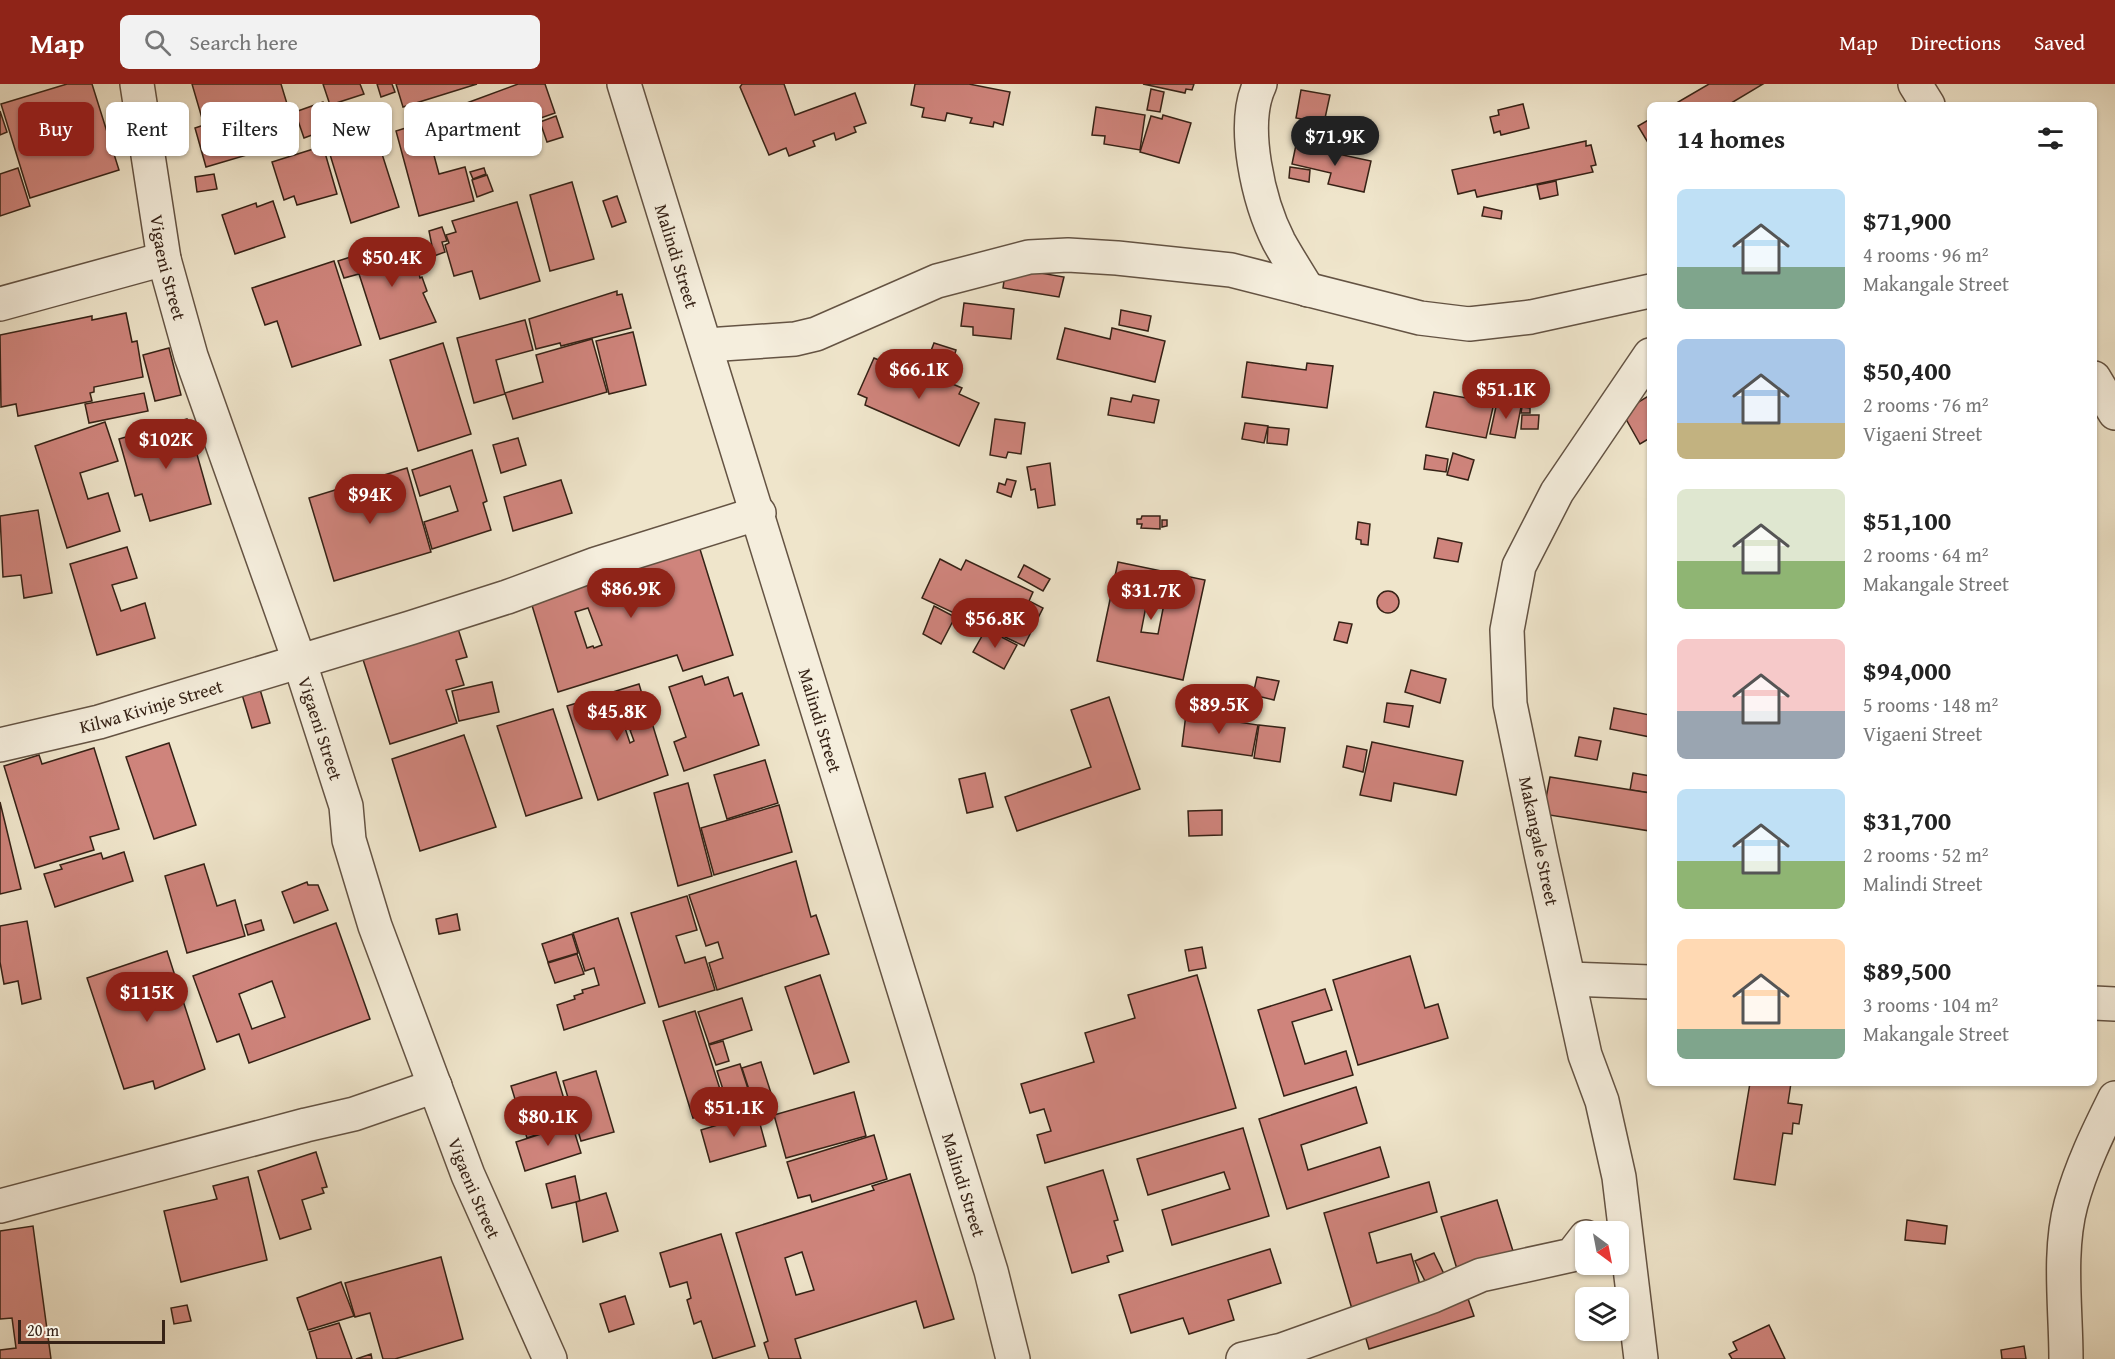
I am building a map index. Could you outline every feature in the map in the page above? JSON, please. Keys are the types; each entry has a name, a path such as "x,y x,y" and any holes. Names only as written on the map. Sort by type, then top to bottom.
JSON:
{"street":[{"name":"Vigaeni Street","path":"137,84 164,260 190,356 299,660 346,806 349,840 375,926 468,1175 550,1359"},
{"name":"Malindi Street","path":"624,84 759,513 851,823 885,925 991,1271 1013,1359"},
{"path":"1260,84 1251,133 1265,207 1279,241 1308,290"},
{"path":"1915,84 1926,102"},
{"path":"707,345 795,339 816,334 937,281 1029,257 1068,255 1117,258 1231,270 1420,318 1468,324 1531,317 1647,292"},
{"path":"0,304 164,260"},
{"name":"Makangale Street","path":"1641,1359 1619,1177 1602,1101 1585,1054 1510,704 1507,630 1519,566 1540,524 1563,483 1647,359"},
{"path":"2097,383 2115,413"},
{"name":"Kilwa Kivinje Street","path":"0,745 99,722 410,628 507,597 596,564 759,513"},
{"path":"1569,979 1647,982"},
{"path":"2097,1003 2115,1004"},
{"path":"0,1206 354,1114 435,1086"},
{"path":"2066,1359 2065,1251 2071,1204 2097,1135 2115,1098"},
{"path":"1598,1221 1619,1177"},
{"path":"1243,1359 1282,1350 1433,1296 1481,1275 1572,1255 1575,1251"}],"building":[{"path":"67,84 92,84 106,129 106,156 115,156 119,170 30,198 1,104"},
{"path":"192,84 281,84 286,102 201,102 201,115"},
{"path":"323,84 360,84 364,94 339,102 329,102"},
{"path":"377,84 392,84 395,92 381,97"},
{"path":"396,84 477,84 419,102 404,102 403,107"},
{"path":"518,84 545,84 555,113 542,118 542,102 469,102"},
{"path":"742,84 784,84 795,115 855,93 866,123 854,127 856,132 836,140 834,133 813,141 815,146 789,156 786,148 769,155 740,87"},
{"path":"915,84 969,84 1010,92 1003,125 994,122 993,127 970,123 972,118 947,113 945,121 922,117 924,108 911,105"},
{"path":"1143,84 1194,84 1192,90 1186,89 1185,93"},
{"path":"1709,84 1763,84 1733,102 1678,102"},
{"path":"1151,89 1164,92 1160,112 1147,110"},
{"path":"1301,90 1330,95 1324,123 1296,118"},
{"path":"1523,104 1529,128 1501,135 1500,131 1494,133 1490,117 1499,115 1498,110"},
{"path":"311,106 311,135 304,138 299,124 299,111"},
{"path":"1096,107 1145,115 1140,150 1104,144 1105,136 1092,135"},
{"path":"0,111 7,132 0,135"},
{"path":"1163,115 1191,123 1179,163 1140,152 1151,116 1162,119"},
{"path":"556,116 563,137 547,142 542,121"},
{"path":"1647,121 1647,141 1638,126"},
{"path":"201,126 201,149 195,128"},
{"path":"404,129 404,156 434,156 439,174 465,167 474,201 419,216 396,131"},
{"path":"1586,141 1586,146 1591,145 1596,165 1591,166 1593,172 1477,197 1475,190 1458,194 1452,170"},
{"path":"1296,145 1371,161 1364,192 1328,184 1331,173 1292,164"},
{"path":"311,150 311,156 326,156 337,194 297,205 294,196 284,200 272,162 299,156 299,154"},
{"path":"203,156 243,156 206,167"},
{"path":"330,156 383,156 399,207 351,223"},
{"path":"1290,167 1310,170 1309,182 1289,178"},
{"path":"18,168 30,206 0,216 0,174"},
{"path":"484,168 486,174 473,179 470,172"},
{"path":"214,174 217,189 197,192 195,177"},
{"path":"487,175 493,191 477,197 472,180"},
{"path":"1556,181 1558,195 1540,199 1537,185"},
{"path":"572,182 594,259 550,271 530,195"},
{"path":"617,196 626,222 612,227 603,201"},
{"path":"273,201 285,237 235,254 222,215 256,203 257,207"},
{"path":"517,202 540,281 480,299 472,271 454,276 445,245 449,243 446,235 456,232 452,221"},
{"path":"1484,207 1502,211 1501,219 1482,216"},
{"path":"442,227 447,241 442,242 445,252 434,256 429,231"},
{"path":"410,238 420,278 422,277 427,291 423,293 436,322 380,339 359,274 344,278 338,261"},
{"path":"334,261 361,345 292,367 277,321 265,325 252,288"},
{"path":"1006,267 1064,277 1059,297 1003,288"},
{"path":"617,291 617,295 622,294 631,328 561,346 560,343 536,349 529,319"},
{"path":"964,303 1014,309 1011,339 973,335 973,327 961,326"},
{"path":"1121,310 1151,316 1148,331 1119,325"},
{"path":"126,313 132,342 137,341 143,377 94,387 94,392 90,393 92,401 18,416 16,404 1,407 0,335 92,316 92,320"},
{"path":"525,320 533,350 496,360 505,394 474,403 457,338"},
{"path":"1065,328 1110,339 1112,328 1165,341 1155,382 1057,359"},
{"path":"633,332 646,385 609,394 596,341"},
{"path":"592,339 607,392 513,419 505,393 543,382 536,355"},
{"path":"443,343 471,434 418,451 390,360"},
{"path":"934,343 956,350 947,380 929,374 934,357 929,356"},
{"path":"169,348 181,395 155,401 143,355"},
{"path":"874,358 893,366 895,360 962,388 959,394 979,403 959,446 865,405 867,398 858,394"},
{"path":"1247,362 1306,370 1307,363 1333,366 1327,408 1242,397"},
{"path":"1434,392 1494,403 1486,438 1426,427"},
{"path":"144,393 148,411 89,423 85,404"},
{"path":"1133,395 1159,400 1154,423 1108,415 1111,398 1131,402"},
{"path":"1647,397 1647,440 1640,444 1622,412"},
{"path":"1497,402 1521,407 1515,438 1490,434"},
{"path":"1522,407 1530,408 1530,413 1521,413"},
{"path":"1522,415 1539,415 1538,429 1521,429"},
{"path":"187,419 211,504 150,521 142,494 135,496 119,439"},
{"path":"995,419 1025,423 1021,454 1008,452 1006,458 990,455"},
{"path":"105,422 118,461 80,473 88,499 108,493 120,531 67,548 35,446"},
{"path":"1245,423 1268,426 1264,443 1242,439"},
{"path":"1268,427 1289,429 1287,445 1267,443"},
{"path":"518,438 526,465 501,473 493,445"},
{"path":"472,450 487,501 483,503 491,530 432,549 424,522 458,511 450,486 420,496 412,470"},
{"path":"1453,453 1474,460 1468,480 1447,475"},
{"path":"1426,455 1448,459 1446,472 1424,469"},
{"path":"1050,463 1055,505 1038,508 1035,489 1031,490 1027,467"},
{"path":"407,468 431,552 334,581 309,498"},
{"path":"1007,479 1016,481 1011,497 997,492 999,483 1005,485"},
{"path":"561,480 572,513 513,531 504,497"},
{"path":"38,510 52,593 24,598 21,575 3,577 0,516"},
{"path":"1142,516 1160,516 1160,529 1141,528 1142,524 1137,524 1137,519 1141,519"},
{"path":"1162,520 1167,520 1167,526 1162,527"},
{"path":"1358,522 1370,524 1368,545 1361,544 1361,540 1356,539"},
{"path":"1438,538 1462,543 1458,562 1434,558"},
{"path":"699,546 733,655 683,671 677,655 558,692 528,592","holes":["588,608 602,645 587,648 575,612"]},
{"path":"127,547 137,578 112,585 121,611 145,603 155,638 97,655 70,564"},
{"path":"940,559 961,570 966,560 1033,592 1029,601 1043,608 1024,646 922,598"},
{"path":"1118,562 1205,580 1183,680 1097,661","holes":["1147,601 1164,604 1158,634 1141,632"]},
{"path":"1024,565 1050,579 1043,591 1018,577"},
{"path":"1388,591 1398,598 1399,602 1392,612 1388,613 1378,606 1377,602 1384,592"},
{"path":"934,606 955,617 941,644 923,634"},
{"path":"454,616 467,657 456,660 464,685 446,690 457,723 390,744 359,647"},
{"path":"1339,622 1352,624 1347,643 1334,640"},
{"path":"986,629 1017,645 1004,669 973,652"},
{"path":"1411,670 1446,679 1440,703 1405,692"},
{"path":"702,676 705,685 728,677 734,696 742,693 759,745 684,771 674,742 686,737 669,687"},
{"path":"1257,677 1279,681 1274,700 1253,695"},
{"path":"492,682 499,712 459,721 452,691"},
{"path":"639,684 648,714 623,722 630,743 634,741 630,730 652,723 668,775 598,800 567,706"},
{"path":"259,686 270,723 252,728 241,691"},
{"path":"1109,697 1140,789 1017,831 1005,797 1091,767 1071,710"},
{"path":"1387,703 1413,706 1409,727 1384,722"},
{"path":"1228,705 1249,708 1247,721 1226,718"},
{"path":"1614,708 1647,714 1647,736 1610,729"},
{"path":"553,709 582,798 526,816 497,726"},
{"path":"1186,714 1258,725 1252,756 1182,746"},
{"path":"1259,725 1285,728 1280,762 1254,758"},
{"path":"464,735 496,827 420,851 392,759"},
{"path":"1579,737 1601,741 1597,760 1575,756"},
{"path":"1372,742 1463,761 1456,795 1394,783 1391,801 1360,795"},
{"path":"169,743 196,825 154,839 126,757"},
{"path":"1347,746 1367,750 1363,772 1343,767"},
{"path":"94,748 119,829 90,837 94,850 35,868 4,766 39,755 42,764"},
{"path":"765,760 778,803 727,819 714,775"},
{"path":"985,773 993,807 967,813 959,779"},
{"path":"1633,773 1647,775 1647,793 1630,790"},
{"path":"1550,777 1647,793 1647,831 1543,814"},
{"path":"688,783 712,876 678,886 654,793"},
{"path":"0,802 21,889 0,894"},
{"path":"779,805 792,852 714,875 701,828"},
{"path":"1222,810 1222,835 1189,836 1188,811"},
{"path":"124,852 133,881 55,907 44,874 62,869 60,865 101,853 103,859"},
{"path":"796,861 811,917 816,915 829,954 717,990 709,963 723,958 718,942 706,946 689,895"},
{"path":"204,864 217,906 235,900 245,936 187,953 165,876"},
{"path":"307,882 308,885 318,885 328,910 294,923 282,892"},
{"path":"687,896 697,930 676,936 685,963 705,957 715,990 659,1007 631,913"},
{"path":"457,914 460,930 439,934 436,919"},
{"path":"618,918 645,1003 564,1030 557,1005 575,999 574,996 583,993 582,990 599,985 594,968 585,971 573,933"},
{"path":"261,920 264,930 248,935 245,925"},
{"path":"27,921 41,999 22,1004 18,981 4,984 0,962 0,926"},
{"path":"336,923 370,1019 249,1063 239,1034 217,1042 193,976","holes":["272,981 285,1017 252,1029 239,994"]},
{"path":"572,934 578,953 548,962 542,944"},
{"path":"1202,947 1206,968 1189,971 1185,950"},
{"path":"167,951 205,1069 155,1089 153,1081 124,1089 87,978"},
{"path":"577,954 584,974 555,983 548,963"},
{"path":"1410,956 1425,1008 1438,1004 1448,1038 1358,1065 1333,980"},
{"path":"820,975 849,1062 814,1074 785,987"},
{"path":"1197,975 1236,1108 1045,1163 1037,1135 1051,1131 1044,1109 1030,1113 1021,1084 1094,1062 1085,1033 1135,1018 1128,995"},
{"path":"1325,989 1332,1010 1292,1022 1305,1064 1346,1051 1353,1075 1284,1096 1258,1010"},
{"path":"742,998 752,1030 709,1044 698,1012"},
{"path":"695,1011 726,1108 693,1118 663,1021"},
{"path":"723,1041 729,1061 716,1065 709,1045"},
{"path":"761,1062 771,1093 752,1099 742,1068"},
{"path":"740,1064 751,1098 728,1105 717,1071"},
{"path":"596,1071 614,1132 581,1141 563,1081"},
{"path":"556,1072 571,1123 527,1138 511,1086"},
{"path":"1750,1086 1791,1086 1788,1103 1802,1105 1799,1124 1793,1123 1792,1134 1783,1133 1775,1185 1734,1179"},
{"path":"1356,1087 1367,1123 1301,1145 1308,1170 1380,1147 1389,1177 1287,1209 1259,1119"},
{"path":"854,1092 866,1136 786,1158 774,1115"},
{"path":"757,1113 766,1146 710,1162 701,1130"},
{"path":"572,1124 581,1153 525,1171 516,1142"},
{"path":"1243,1128 1269,1216 1172,1245 1162,1210 1230,1189 1224,1172 1148,1195 1137,1159"},
{"path":"874,1135 887,1179 812,1202 810,1195 798,1198 787,1162"},
{"path":"316,1152 327,1187 322,1188 324,1193 302,1200 311,1229 280,1239 258,1171"},
{"path":"1103,1170 1118,1220 1114,1221 1123,1251 1107,1256 1109,1262 1072,1273 1047,1187"},
{"path":"910,1174 954,1319 924,1328 916,1301 795,1339 801,1359 769,1359 764,1343 768,1341 736,1233 874,1190 872,1186","holes":["802,1252 814,1290 796,1295 785,1258"]},
{"path":"575,1176 580,1201 552,1208 546,1184"},
{"path":"248,1177 267,1260 181,1282 164,1211 217,1199 213,1186"},
{"path":"1429,1182 1437,1212 1369,1233 1377,1263 1411,1254 1421,1288 1352,1309 1324,1213"},
{"path":"606,1193 618,1231 583,1242 576,1202"},
{"path":"1497,1200 1513,1251 1457,1269 1441,1217"},
{"path":"1907,1220 1947,1226 1945,1244 1905,1240"},
{"path":"33,1226 51,1359 0,1359 0,1350 16,1348 12,1318 0,1319 0,1231"},
{"path":"721,1234 755,1346 713,1359 701,1321 694,1324 687,1300 691,1298 687,1282 670,1287 660,1253"},
{"path":"1270,1249 1281,1283 1228,1300 1234,1320 1189,1334 1183,1318 1131,1333 1119,1295"},
{"path":"1434,1253 1444,1274 1426,1283 1415,1261"},
{"path":"441,1257 463,1339 395,1359 383,1359 370,1313 355,1317 345,1283"},
{"path":"341,1282 354,1316 308,1330 297,1298"},
{"path":"1466,1293 1474,1316 1369,1349 1362,1325"},
{"path":"625,1296 634,1324 609,1332 600,1304"},
{"path":"187,1305 191,1321 174,1324 171,1308"},
{"path":"339,1323 352,1359 317,1359 309,1332"},
{"path":"1769,1325 1785,1359 1732,1359 1729,1354 1737,1350 1733,1342"},
{"path":"2024,1346 2026,1359 2002,1359 2001,1350"},
{"path":"371,1354 372,1359 356,1359"}]}
